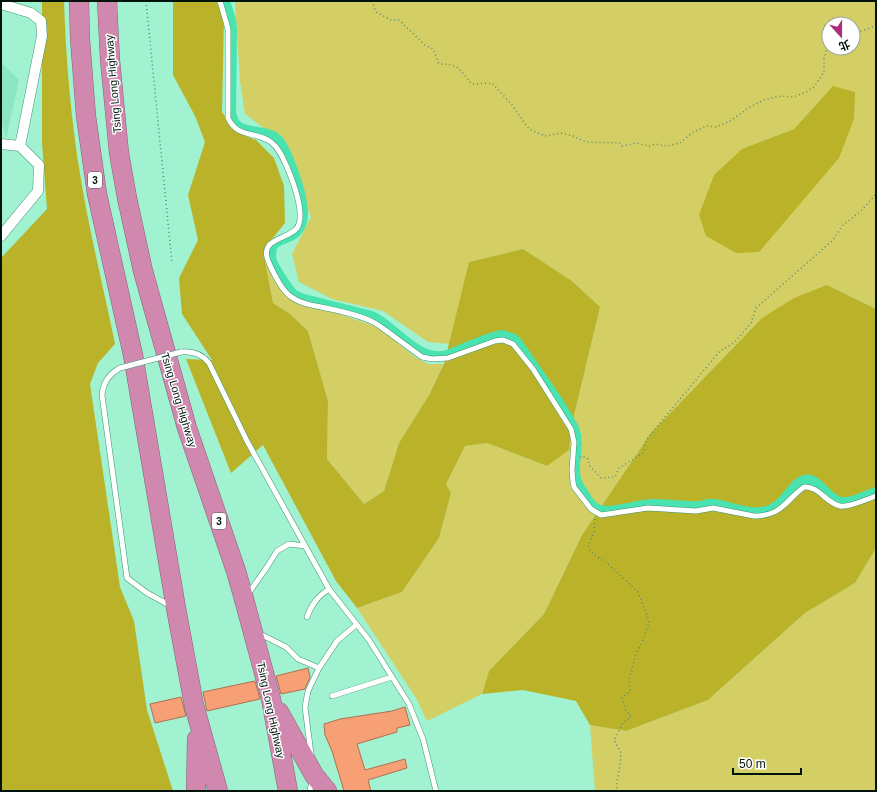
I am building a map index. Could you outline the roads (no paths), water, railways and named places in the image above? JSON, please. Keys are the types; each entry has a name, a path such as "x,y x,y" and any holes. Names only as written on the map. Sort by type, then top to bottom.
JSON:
{"highway":[{"name":"3","path":"79,1 80,39 86,116 97,194 133,355 176,608 197,718 218,791"},
{"name":"Tsing Long Highway","path":"107,1 114,107 126,190 139,256 186,428 244,599 271,699 288,791"},
{"path":"271,699 314,786 327,791"},
{"path":"196,791 197,718"}],"street":[{"path":"1,4 31,12 41,21 42,36 20,146"},
{"path":"1,144 20,146 39,166 38,191 1,236"}],"lane":[{"path":"220,1 228,30 228,118 235,128 241,132 262,138 275,146 287,168 299,204 300,222 297,228 292,233 272,242 267,252 268,262 289,296 302,303 352,314 374,322 422,357 432,359 448,358 495,341 503,340 513,344 533,369 570,429 574,442 572,470 573,482 587,505 601,515 648,508 696,511 713,508 760,516 774,513 782,508 804,487 810,486 833,503 840,506 852,504 876,496"},
{"path":"176,608 147,593 127,578 102,395 107,380 120,368 181,352 194,352 201,355 212,368 247,440 329,589 369,640 409,704 423,739 436,791"},
{"path":"244,599 267,567 276,551 289,544 305,546"},
{"path":"307,617 312,605 321,594 329,589"},
{"path":"314,786 305,708 308,691 319,668 336,641 356,625"},
{"path":"252,630 286,647 298,659 319,668"},
{"path":"332,696 392,677"}],"waterway":[{"path":"225,1 231,20 232,31 231,112 233,120 237,126 243,129 271,135 281,143 289,159 301,198 303,215 299,229 296,233 276,243 272,247 271,253 274,266 293,294 303,299 372,316 381,321 417,350 427,354 437,356 447,355 484,340 502,335 512,338 517,342 558,401 574,428 577,441 575,466 576,481 591,504 600,510 607,511 653,504 693,506 711,504 747,512 767,511 779,504 796,485 804,480 814,481 831,497 841,502 854,501 876,492"}]}
